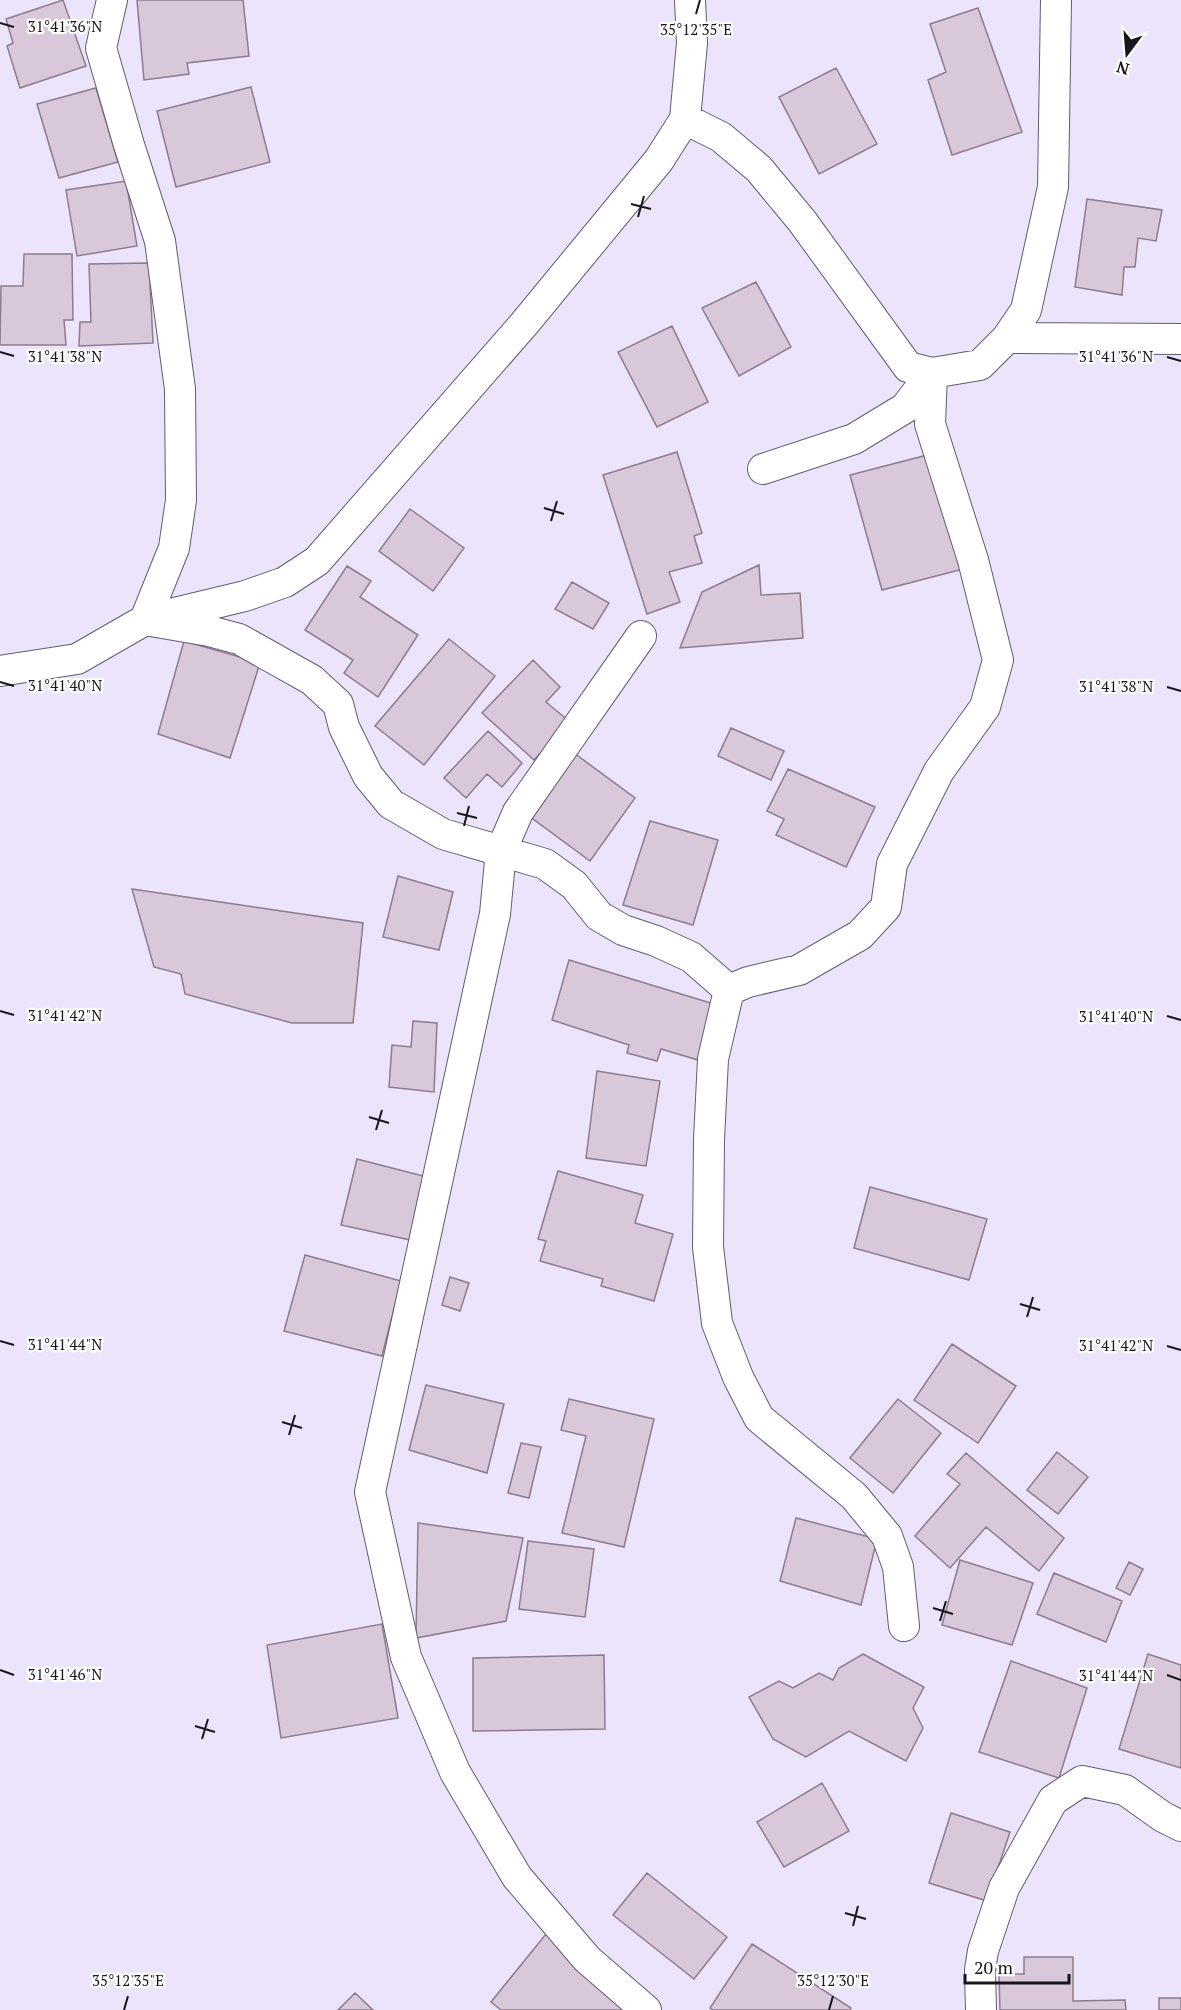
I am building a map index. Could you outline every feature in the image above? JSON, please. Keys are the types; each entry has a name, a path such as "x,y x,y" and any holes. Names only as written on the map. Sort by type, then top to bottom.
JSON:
{"street":[{"path":"112,0 101,48 160,241 180,389 181,500 174,548 145,620"},
{"path":"0,671 77,659 145,620 245,596 285,582 317,561 524,324 659,160 685,119 692,42 690,0"},
{"path":"685,119 721,137 759,169 802,221 908,367 932,374 980,365 1007,338 1026,310 1053,188 1056,0"},
{"path":"1007,338 1181,339"},
{"path":"763,469 854,439 905,408 932,374"},
{"path":"729,990 747,982 799,970 860,935 873,921 886,906 892,864 939,771 985,707 998,660 973,560 930,424 932,374"},
{"path":"145,620 209,631 239,639 312,680 338,704 344,728 368,776 391,804 443,834 545,864 574,885 599,916 623,930 656,941 691,957 729,990"},
{"path":"640,636 518,812 501,851 495,914 370,1492 406,1657 455,1772 517,1877 587,1959 646,2010"},
{"path":"729,990 713,1059 709,1139 708,1247 717,1323 738,1377 759,1418 854,1496 887,1536 898,1567 904,1626"},
{"path":"981,2010 980,1970 988,1934 1004,1888 1053,1800 1082,1781 1125,1790 1162,1817 1181,1826"}],"building":[{"path":"63,0 86,66 20,88 7,46 13,43 6,19"},
{"path":"137,0 243,0 249,56 187,63 189,74 144,80"},
{"path":"978,8 1022,132 952,155 928,80 946,72 930,24"},
{"path":"836,68 877,144 819,174 779,97"},
{"path":"251,87 270,162 176,187 157,111"},
{"path":"96,88 118,162 59,178 37,104"},
{"path":"126,181 137,246 77,256 66,190"},
{"path":"1087,199 1162,210 1156,241 1138,238 1135,267 1124,267 1122,295 1075,287"},
{"path":"24,254 72,254 73,320 64,320 66,345 0,345 1,286 23,286"},
{"path":"149,263 153,343 79,346 80,322 91,322 89,264"},
{"path":"756,282 791,347 739,376 702,308"},
{"path":"672,326 708,402 657,427 618,352"},
{"path":"677,452 702,533 694,536 702,563 669,572 680,602 647,614 603,475"},
{"path":"935,453 967,568 882,590 850,475"},
{"path":"410,509 464,548 433,591 379,551"},
{"path":"759,565 761,595 800,593 803,638 680,648 702,592"},
{"path":"347,566 371,581 360,597 418,635 378,697 344,673 353,660 305,630"},
{"path":"572,582 609,603 593,629 555,609"},
{"path":"449,639 495,676 424,765 375,726"},
{"path":"184,641 260,663 230,758 158,734"},
{"path":"533,660 560,687 546,702 570,722 534,760 482,713"},
{"path":"731,728 784,751 771,780 718,756"},
{"path":"488,731 522,763 502,787 487,774 466,798 444,778"},
{"path":"574,753 635,798 590,861 529,816"},
{"path":"788,769 875,807 846,867 776,835 784,819 767,811"},
{"path":"650,821 718,840 693,925 623,905"},
{"path":"398,876 453,892 439,950 383,937"},
{"path":"132,889 363,923 353,1023 292,1023 185,994 181,974 154,967"},
{"path":"569,960 714,1004 698,1060 661,1049 657,1061 627,1053 629,1045 552,1020"},
{"path":"413,1021 437,1023 434,1092 389,1087 392,1045 411,1047"},
{"path":"597,1071 660,1081 646,1166 586,1158"},
{"path":"357,1159 431,1178 415,1241 341,1225"},
{"path":"558,1171 643,1195 635,1223 673,1234 654,1301 601,1286 603,1279 540,1261 546,1241 538,1239"},
{"path":"870,1187 987,1219 969,1280 854,1248"},
{"path":"305,1255 401,1281 382,1356 284,1331"},
{"path":"450,1277 469,1283 460,1311 442,1305"},
{"path":"952,1344 1016,1386 978,1443 914,1400"},
{"path":"426,1385 504,1404 487,1473 409,1450"},
{"path":"569,1399 654,1419 624,1547 562,1533 586,1436 561,1430"},
{"path":"898,1399 941,1433 893,1493 850,1458"},
{"path":"521,1443 541,1447 529,1498 508,1493"},
{"path":"1057,1452 1088,1477 1058,1514 1027,1490"},
{"path":"966,1453 1064,1538 1039,1571 986,1527 950,1568 915,1536 960,1484 947,1474"},
{"path":"796,1518 877,1539 861,1605 780,1581"},
{"path":"418,1523 523,1538 506,1621 416,1638"},
{"path":"528,1541 594,1549 585,1617 519,1609"},
{"path":"960,1560 1033,1583 1012,1645 942,1625"},
{"path":"1129,1562 1143,1569 1130,1595 1116,1588"},
{"path":"1054,1573 1122,1601 1106,1642 1037,1614"},
{"path":"382,1624 398,1718 281,1738 267,1645"},
{"path":"863,1654 924,1687 913,1708 923,1728 906,1761 849,1731 806,1757 773,1739 749,1697 779,1681 793,1688 819,1673 833,1680 839,1668"},
{"path":"1148,1654 1181,1665 1181,1768 1119,1749"},
{"path":"604,1655 605,1729 473,1731 473,1658"},
{"path":"1011,1661 1087,1688 1059,1778 979,1752"},
{"path":"822,1783 849,1831 784,1867 757,1822"},
{"path":"951,1813 1010,1832 987,1901 929,1883"},
{"path":"647,1873 727,1937 694,1979 613,1915"},
{"path":"546,1934 625,2010 501,2010 491,2002"},
{"path":"752,1944 851,2008 850,2010 713,2010 710,2008"},
{"path":"1024,1957 1073,1957 1073,2001 1125,2000 1126,2010 1000,2010 999,1974 1024,1974"},
{"path":"355,1993 373,2010 338,2010"},
{"path":"1159,1998 1181,1998 1181,2010 1159,2010"}]}
